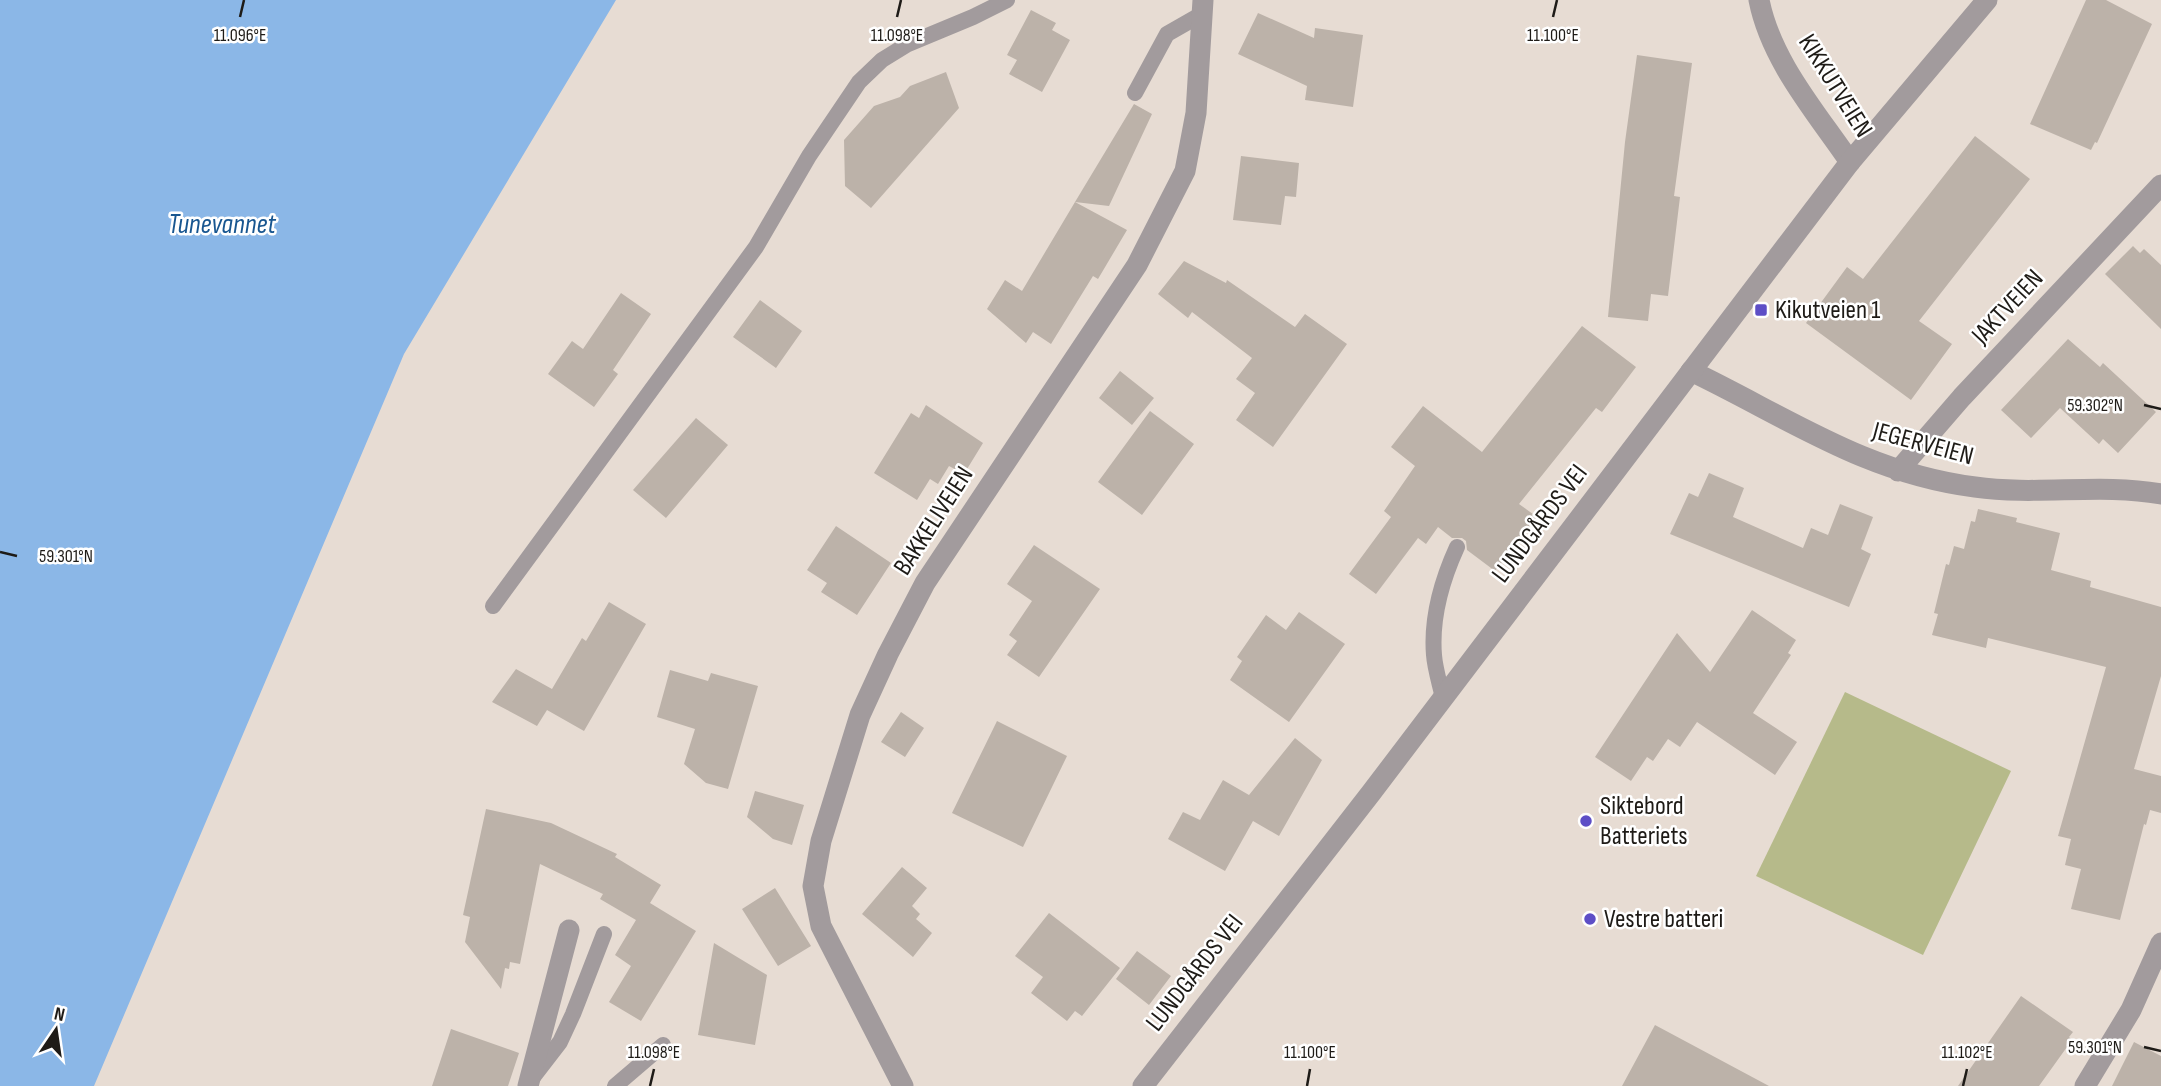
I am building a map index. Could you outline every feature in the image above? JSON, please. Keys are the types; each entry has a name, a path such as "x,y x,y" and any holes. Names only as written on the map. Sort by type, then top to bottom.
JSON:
{"street":[{"name":"KIKKUTVEIEN","path":"1759,0 1782,63 1850,162"},
{"name":"LUNDGÅRDS VEI","path":"1143,1086 1443,698 1850,162 1987,0"},
{"name":"BAKKELIVEIEN","path":"903,1086 821,926 813,886 821,841 860,716 925,583 1137,265 1185,171 1196,113 1202,7"},
{"name":"JAKTVEIEN","path":"1898,471 1962,397 2161,185"},
{"name":"JEGERVEIEN","path":"1691,371 1822,440 1898,471 1973,487 2008,491 2138,490 2161,494"},
{"path":"528,1084 569,930"},
{"path":"2085,1086 2131,1010 2161,943"}],"lane":[{"path":"493,606 756,247 808,156 859,82 882,60 908,44 973,18 1007,0"},
{"path":"1135,93 1167,34 1202,7"},
{"path":"1443,698 1434,655 1436,615 1444,576 1457,547"},
{"path":"528,1084 560,1042 604,934"},
{"path":"615,1086 663,1045"}],"green space":[{"path":"1845,692 2011,771 1923,955 1756,876"}],"water":[{"name":"Tunevannet","path":"0,0 616,0 404,354 94,1086 0,1086"}],"building":[{"path":"2086,0 2106,0 2152,24 2097,143 2095,142 2091,150 2030,124"},
{"path":"1031,10 1056,23 1052,30 1070,40 1042,92 1009,74 1017,60 1007,55"},
{"path":"1258,13 1314,38 1315,28 1363,35 1353,107 1305,100 1307,86 1238,54"},
{"path":"1637,55 1692,63 1674,196 1680,197 1668,296 1651,294 1648,321 1608,317 1625,142"},
{"path":"946,72 959,108 871,208 845,186 844,140 874,106 900,97 910,86"},
{"path":"1134,104 1152,114 1109,206 1075,202"},
{"path":"1975,136 2030,179 1919,321 1952,344 1911,400 1806,323 1847,267 1863,279"},
{"path":"1241,156 1299,163 1296,197 1285,196 1281,225 1233,220"},
{"path":"1075,202 1127,230 1098,279 1093,276 1051,344 1033,332 1026,343 987,309 1005,280 1022,291"},
{"path":"2133,246 2140,253 2144,249 2161,265 2161,329 2105,274"},
{"path":"1184,261 1226,283 1227,280 1295,327 1305,314 1347,344 1273,447 1236,420 1255,393 1236,379 1252,358 1192,312 1188,318 1158,294"},
{"path":"621,293 651,314 613,370 618,374 594,407 548,374 572,341 583,349"},
{"path":"760,300 802,331 776,368 733,337"},
{"path":"1582,326 1636,367 1602,412 1596,408 1519,504 1537,517 1495,571 1467,550 1466,541 1452,538 1438,527 1426,544 1418,538 1376,594 1349,574 1391,517 1384,511 1415,466 1391,447 1423,406 1482,452"},
{"path":"2068,339 2100,367 2103,363 2156,412 2118,453 2103,439 2099,444 2060,408 2031,438 2001,410"},
{"path":"1120,371 1154,398 1132,425 1099,398"},
{"path":"926,405 983,443 964,474 949,466 938,484 930,479 917,500 874,473 911,413 919,418"},
{"path":"1150,411 1194,444 1142,515 1098,482"},
{"path":"696,418 728,445 666,518 633,490"},
{"path":"1709,473 1744,488 1733,517 1803,548 1811,528 1828,535 1840,504 1873,517 1861,549 1871,554 1849,607 1670,534 1689,493 1698,497"},
{"path":"1978,509 2017,518 2016,522 2060,533 2051,570 2091,581 2090,587 2161,607 2161,676 2134,769 2161,776 2161,813 2150,810 2146,825 2144,824 2120,920 2071,909 2081,869 2065,865 2071,839 2058,836 2106,667 1988,638 1986,648 1932,635 1938,614 1934,613 1946,564 1949,565 1954,546 1964,549 1971,521 1975,522"},
{"path":"836,526 891,563 857,615 821,592 827,583 807,570"},
{"path":"1034,545 1100,589 1039,677 1007,655 1017,641 1009,635 1032,601 1007,584"},
{"path":"609,602 646,624 584,731 547,710 537,726 492,702 516,669 552,689 582,638 586,641"},
{"path":"1752,610 1796,640 1788,653 1791,655 1753,713 1797,742 1775,775 1697,722 1680,747 1668,739 1653,761 1647,757 1631,781 1595,757 1677,633 1710,672"},
{"path":"1299,612 1345,644 1289,722 1230,680 1242,661 1237,657 1266,615 1286,630"},
{"path":"670,670 708,681 711,673 758,686 728,789 706,783 684,764 695,729 657,717"},
{"path":"901,712 924,728 905,757 881,742"},
{"path":"997,721 1067,756 1023,847 952,813"},
{"path":"1295,738 1322,760 1279,836 1253,821 1225,871 1168,839 1183,812 1200,820 1223,780 1249,795"},
{"path":"755,791 804,805 792,845 773,839 747,817"},
{"path":"486,809 551,823 617,854 615,857 661,885 650,903 696,931 641,1021 609,1002 631,966 615,955 636,920 600,899 603,894 540,864 520,964 510,962 509,969 505,968 501,989 465,942 470,917 463,915"},
{"path":"902,867 927,888 912,906 920,914 916,919 932,933 913,957 862,914"},
{"path":"775,888 811,946 778,966 742,909"},
{"path":"1049,913 1120,968 1082,1016 1075,1011 1067,1021 1031,993 1043,977 1015,956"},
{"path":"714,943 767,975 755,1045 698,1035"},
{"path":"1137,951 1171,976 1149,1005 1116,979"},
{"path":"2021,996 2073,1032 2069,1037 2072,1040 2039,1086 1958,1086"},
{"path":"1655,1025 1769,1086 1622,1086"},
{"path":"451,1029 519,1053 508,1086 432,1086"},
{"path":"2134,1042 2161,1056 2161,1086 2112,1086"}],"place":[{"name":"Kikutveien 1","path":"1761,310"},
{"name":"Siktebord Batteriets","path":"1586,821"},
{"name":"Vestre batteri","path":"1590,919"}]}
